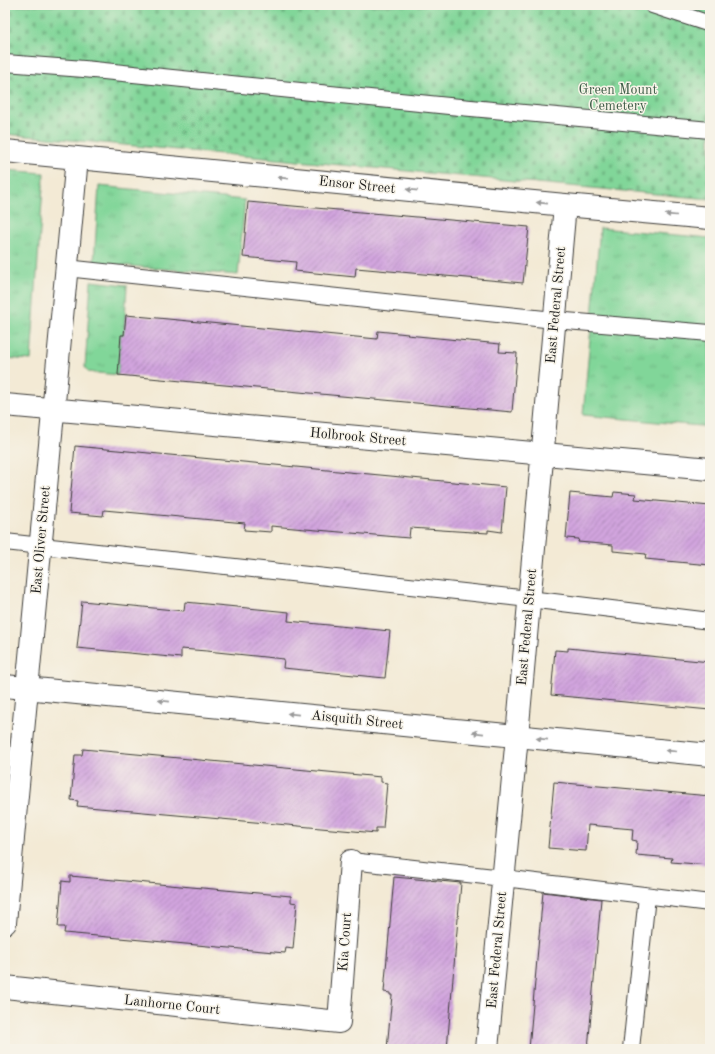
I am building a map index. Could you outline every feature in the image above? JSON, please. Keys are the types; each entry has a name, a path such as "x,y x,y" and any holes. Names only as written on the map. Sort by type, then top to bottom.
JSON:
{"street":[{"name":"Ensor Street","path":"5,151 710,218"},
{"name":"East Oliver Street","path":"5,923 77,158"},
{"name":"East Federal Street","path":"487,1049 565,205"},
{"name":"Holbrook Street","path":"5,405 710,469"},
{"name":"Aisquith Street","path":"5,686 710,755"},
{"name":"Kia Court","path":"339,1022 351,861"},
{"name":"Lanhorne Court","path":"5,987 339,1022"}],"lane":[{"path":"652,5 710,24"},
{"path":"5,63 84,69 449,106 710,130"},
{"path":"66,268 554,320 710,333"},
{"path":"5,542 710,620"},
{"path":"351,861 710,903"},
{"path":"631,1049 647,896"}],"green space":[{"name":"Green Mount Cemetery","path":"5,5 710,5 710,199 5,134"},
{"path":"5,170 44,173 31,360 5,358"},
{"path":"99,186 245,200 238,275 94,263"},
{"path":"600,228 710,238 710,427 583,415"},
{"path":"91,281 127,285 124,335 121,335 118,375 88,372 85,367"}],"building":[{"path":"248,202 529,227 523,283 356,268 355,277 295,271 296,262 243,257"},
{"path":"126,315 377,339 378,331 500,344 499,352 517,353 512,412 118,375 121,335 124,335"},
{"path":"75,446 506,487 502,532 488,530 488,533 410,528 409,538 271,526 271,532 244,530 245,523 104,510 103,516 69,513"},
{"path":"614,492 636,494 635,499 710,506 710,565 645,559 646,554 613,551 613,545 578,542 579,539 566,538 570,493 613,497"},
{"path":"82,601 184,611 185,602 289,612 288,621 390,631 385,678 283,668 284,659 207,651 181,649 181,658 77,648"},
{"path":"568,648 710,662 710,710 551,695 555,650 568,651"},
{"path":"83,749 381,777 381,782 387,783 383,828 376,828 376,833 77,806 78,801 71,800 75,755 82,755"},
{"path":"554,782 710,796 710,865 671,862 672,858 636,855 637,841 632,840 633,829 588,825 586,851 548,848"},
{"path":"70,876 291,896 291,902 297,903 293,949 286,948 285,953 64,933 65,927 58,927 62,881 70,882"},
{"path":"394,877 461,883 447,1049 387,1049 392,995 384,992"},
{"path":"543,892 601,899 588,1049 529,1049"}]}
